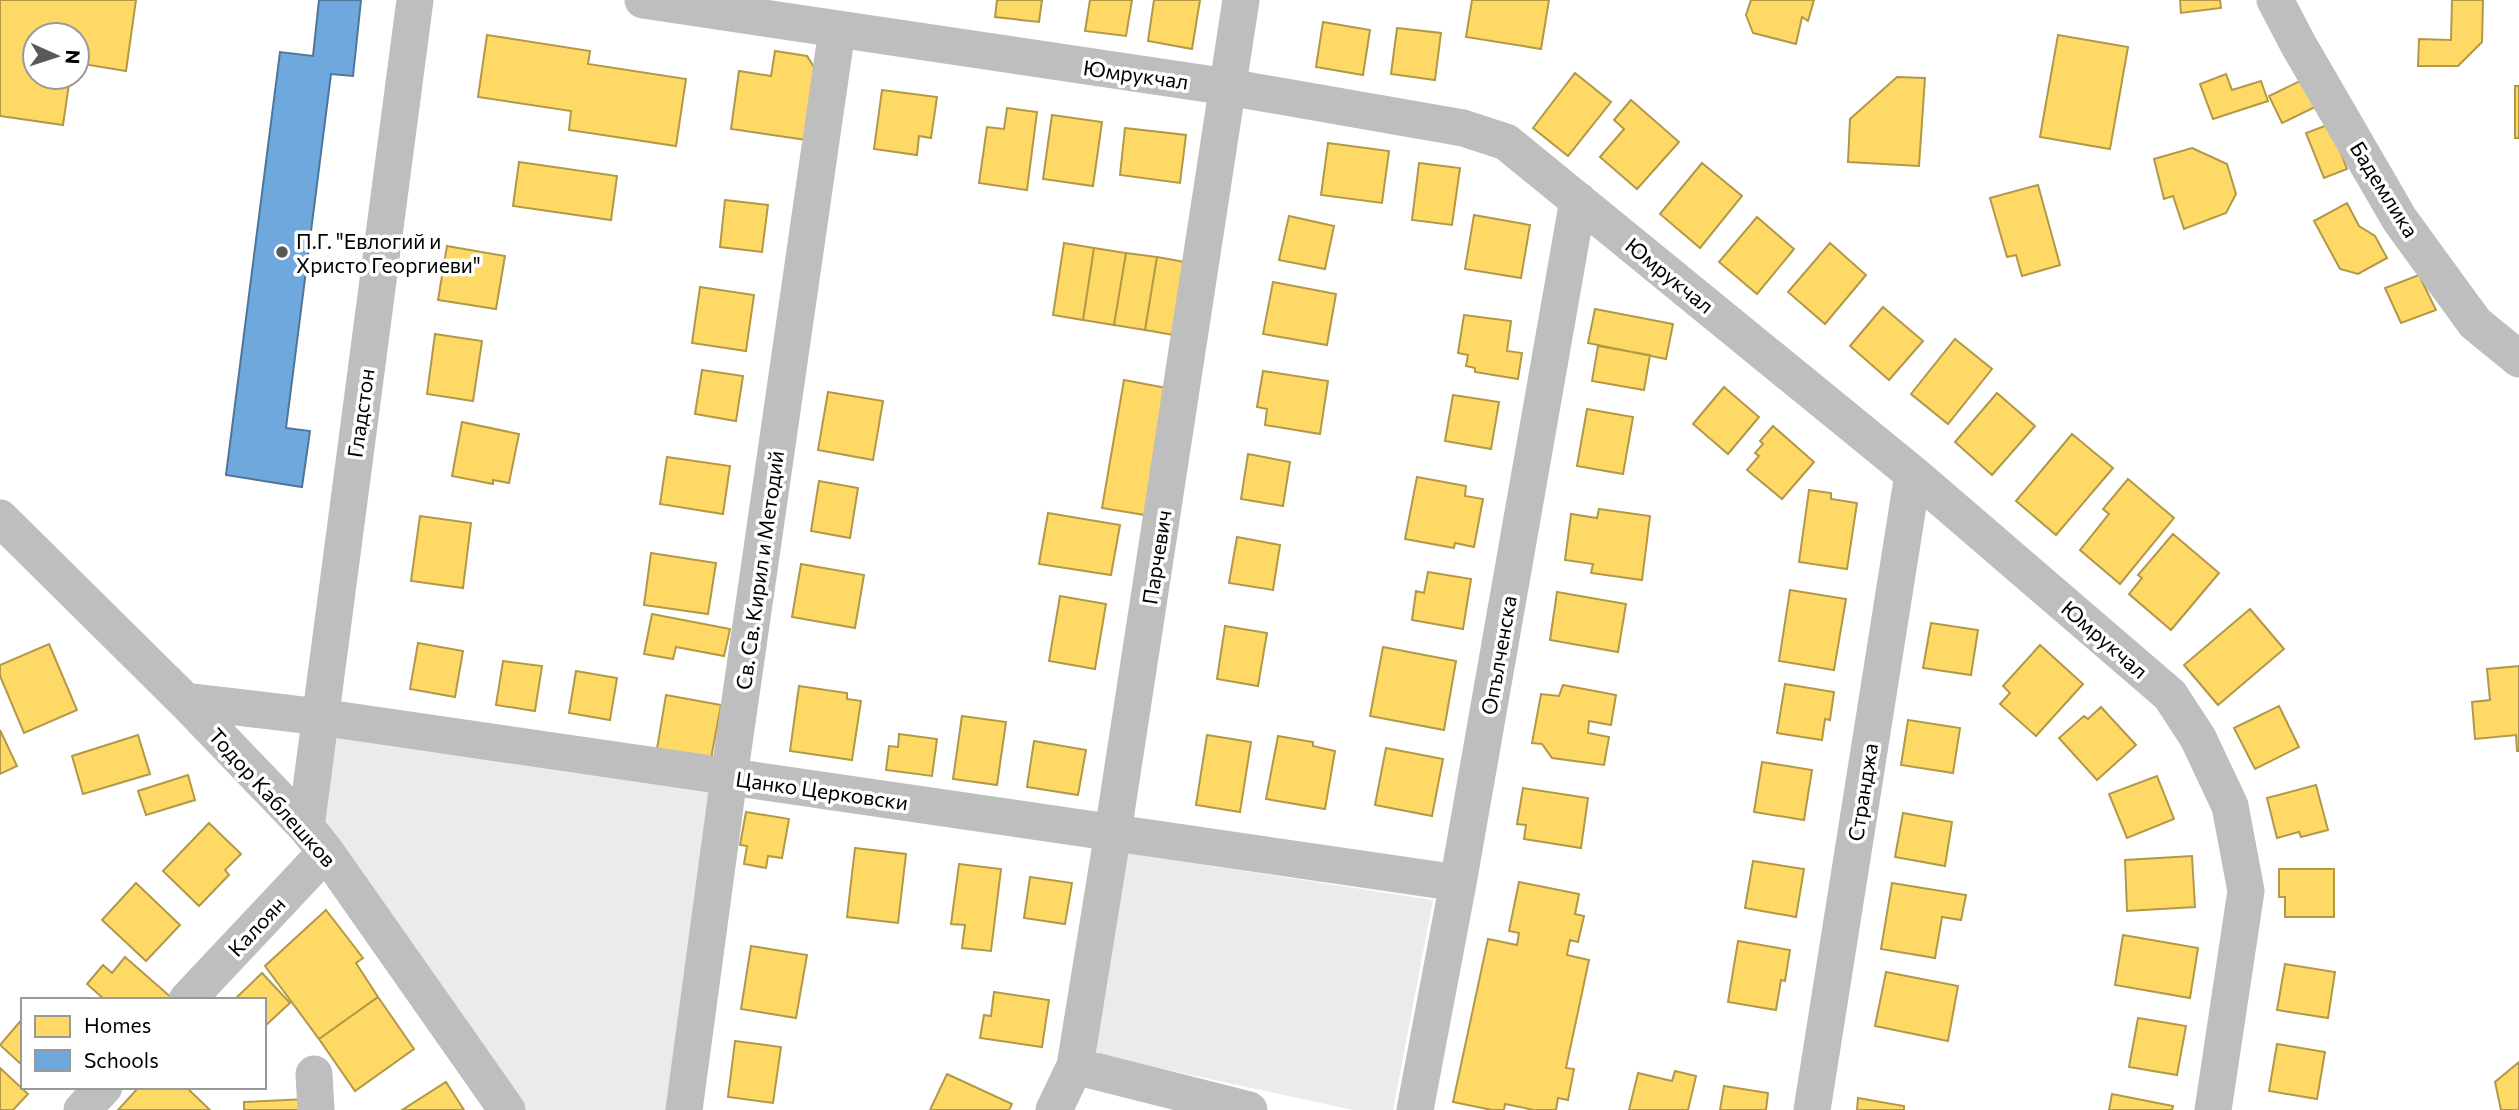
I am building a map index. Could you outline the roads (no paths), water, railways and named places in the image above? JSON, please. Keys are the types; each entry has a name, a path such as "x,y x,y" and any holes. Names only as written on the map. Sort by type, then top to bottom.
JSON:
{"street":[{"name":"Гладстон","path":"316,839 320,717 415,0"},
{"name":"Юмрукчал","path":"643,0 1228,87 1463,128 1506,142 1913,474 2170,695 2199,738 2230,806 2246,891 2213,1110"},
{"name":"Парчевич","path":"1054,1110 1074,1066 1113,832 1241,0"},
{"name":"Бадемлика","path":"2275,0 2400,220 2475,323 2519,359"},
{"name":"Св. Св. Кирил и Методий","path":"684,1110 729,777 837,30"},
{"name":"Опълченска","path":"1421,1109 1578,200"},
{"name":"Странджа","path":"1812,1110 1913,474"},
{"name":"Тодор Каблешков","path":"0,518 185,701 316,839 507,1110"},
{"name":"Цанко Церковски","path":"185,701 320,717 1458,883"},
{"name":"Калоян","path":"189,998 316,839"},
{"path":"1074,1066 1249,1110"},
{"path":"82,1110 102,1089"}],"place":[{"name":"П.Г. \"Евлогий и Христо Георгиеви\"","path":"282,252"}]}
